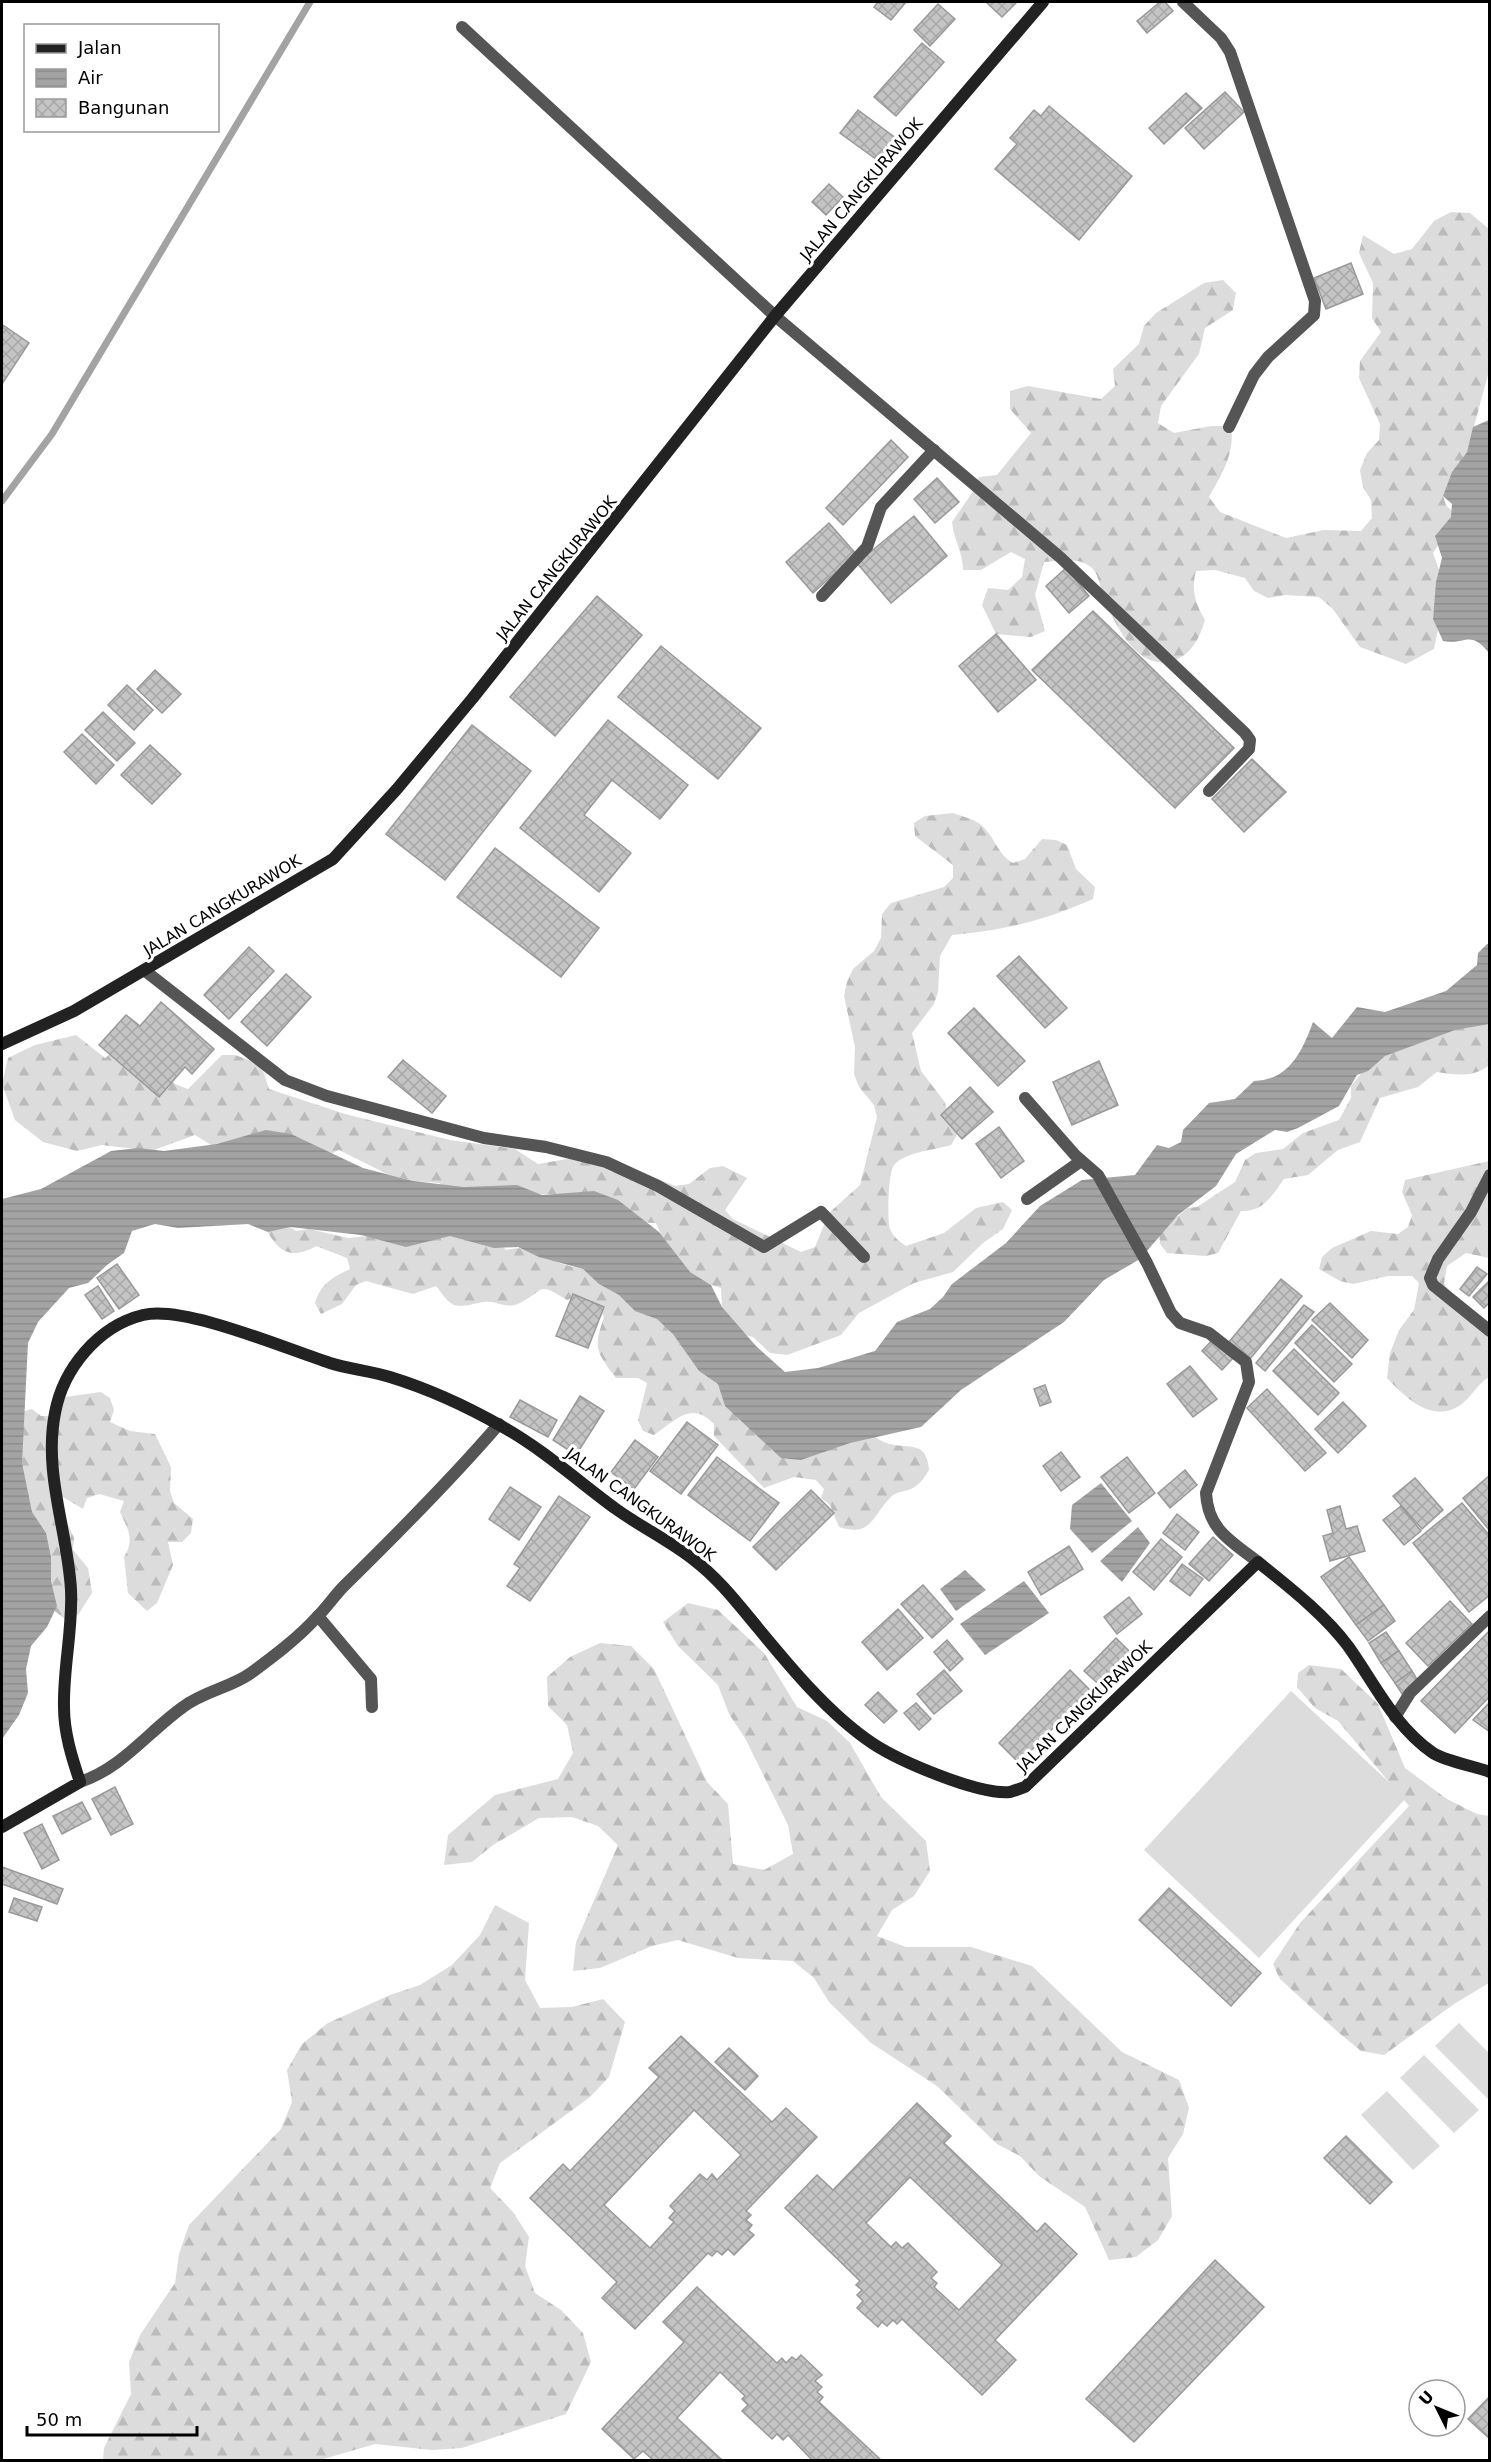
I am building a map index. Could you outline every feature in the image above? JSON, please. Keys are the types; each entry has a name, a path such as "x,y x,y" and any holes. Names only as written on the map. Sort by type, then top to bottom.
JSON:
{"street":[{"name":"JALAN CANGKURAWOK","path":"2,1044 74,1011 333,859 397,789 464,709 775,316 1043,2"},
{"path":"1183,2 1221,38 1230,52 1315,301 1314,315 1268,357 1254,375 1229,427"},
{"path":"462,27 775,316 1061,558 1245,733 1250,740 1249,749 1209,791"},
{"path":"822,596 867,547 881,507 934,450"},
{"path":"144,970 285,1080 327,1096 484,1138 546,1147 606,1162 658,1185 764,1246 821,1212 864,1257"},
{"path":"1025,1098 1081,1161 1098,1175 1147,1263 1171,1313 1180,1323 1209,1332 1246,1362 1249,1382 1206,1493 1207,1512 1221,1534 1302,1598 1347,1645 1395,1717 1436,1755 1490,1772"},
{"path":"1027,1199 1081,1161"},
{"path":"1490,1175 1471,1212 1438,1259 1430,1278 1433,1285 1490,1331"},
{"name":"JALAN CANGKURAWOK","path":"81,1782 70,1750 64,1707 72,1593 66,1549 57,1509 53,1450 54,1415 63,1386 76,1361 93,1343 119,1323 146,1314 202,1320 334,1364 387,1376 433,1392 499,1424 533,1444 635,1522 716,1578 806,1682 859,1733 910,1764 993,1790 1011,1792 1025,1787 1258,1562"},
{"path":"2,1827 118,1763 192,1700 214,1689 236,1683 250,1674 318,1616 337,1593 460,1471 499,1424"},
{"path":"318,1616 371,1679 372,1707"},
{"path":"1395,1717 1410,1693 1490,1616"}],"green space":[{"path":"1451,212 1470,213 1489,229 1489,371 1467,452 1449,490 1443,496 1446,505 1458,517 1433,553 1439,570 1433,618 1438,630 1434,649 1406,664 1360,647 1332,608 1319,597 1285,595 1268,598 1254,591 1245,578 1215,570 1196,571 1195,596 1205,620 1197,639 1184,655 1172,661 1160,662 1138,653 1122,633 1109,610 1093,569 1083,562 1070,560 1044,562 1035,595 1045,631 1031,637 996,634 982,605 988,588 1008,590 1022,577 1025,559 1011,552 981,570 963,570 952,522 972,493 979,477 997,475 1031,433 1010,409 1010,391 1028,386 1101,399 1115,386 1113,369 1139,344 1144,326 1156,313 1204,283 1223,280 1236,293 1233,310 1205,328 1199,354 1161,406 1158,423 1174,433 1211,426 1231,426 1229,455 1223,472 1209,497 1220,512 1286,538 1324,530 1361,531 1372,518 1371,500 1363,487 1360,470 1367,453 1379,440 1380,424 1359,378 1360,361 1381,332 1372,318 1373,283 1359,253 1363,235 1394,254 1412,249 1434,221"},
{"path":"953,813 985,828 1003,855 1013,863 1025,859 1042,839 1056,840 1067,845 1076,869 1095,887 1093,899 1057,913 1007,927 952,935 940,956 938,992 934,1004 912,1033 921,1071 944,1101 957,1135 951,1145 913,1154 894,1165 890,1177 890,1229 906,1246 944,1233 976,1208 1003,1202 1012,1210 1003,1229 983,1243 953,1272 914,1283 859,1313 841,1335 787,1355 770,1353 753,1337 742,1334 722,1307 721,1288 673,1264 656,1223 631,1222 552,1194 457,1196 439,1183 413,1181 387,1174 339,1150 318,1160 221,1151 195,1135 151,1151 102,1145 77,1151 43,1142 15,1120 2,1084 8,1058 35,1045 76,1035 105,1058 127,1041 175,1084 188,1089 222,1055 235,1055 261,1064 269,1089 345,1114 450,1140 515,1149 538,1164 590,1155 601,1165 616,1173 635,1169 675,1186 689,1184 710,1168 723,1166 747,1178 725,1210 733,1219 801,1252 815,1247 829,1213 860,1185 877,1117 874,1105 859,1087 854,1074 855,1047 844,996 847,982 853,969 874,951 881,938 882,914 891,903 944,887 953,878 953,865 915,836 914,823 925,816"},
{"path":"1489,1016 1489,1065 1471,1074 1437,1072 1418,1087 1380,1098 1360,1142 1338,1150 1308,1175 1284,1179 1261,1206 1249,1211 1241,1211 1218,1253 1206,1256 1167,1253 1160,1244 1159,1231 1188,1208 1197,1207 1235,1182 1245,1160 1256,1153 1283,1149 1303,1133 1339,1120 1351,1098 1351,1086 1381,1049"},
{"path":"1489,1161 1489,1258 1466,1253 1447,1266 1444,1284 1486,1331 1489,1341 1489,1377 1463,1403 1442,1412 1431,1410 1412,1401 1387,1378 1390,1353 1399,1330 1414,1310 1419,1283 1412,1276 1388,1276 1353,1284 1340,1281 1319,1269 1322,1257 1332,1248 1371,1231 1398,1234 1408,1227 1412,1215 1402,1192 1405,1180"},
{"path":"264,1224 290,1227 296,1231 309,1229 348,1238 446,1228 497,1240 506,1250 526,1249 569,1266 583,1269 863,1425 879,1440 919,1449 927,1459 929,1470 916,1486 893,1495 865,1527 850,1530 839,1527 830,1505 821,1498 824,1489 816,1480 794,1477 764,1488 714,1436 714,1424 706,1417 690,1413 676,1419 654,1435 643,1431 638,1420 647,1383 638,1378 616,1378 604,1362 598,1349 598,1336 604,1317 599,1306 578,1296 567,1300 545,1289 511,1306 488,1302 459,1306 452,1304 436,1286 413,1294 366,1281 356,1285 342,1304 321,1314 315,1303 317,1296 328,1282 350,1269 347,1258 316,1246 306,1251 291,1253 278,1246"},
{"path":"101,1392 110,1398 114,1410 110,1422 130,1431 155,1434 171,1467 170,1491 174,1503 193,1519 191,1533 182,1542 168,1542 173,1565 157,1603 147,1611 128,1593 124,1557 130,1540 128,1529 120,1512 124,1501 99,1494 87,1498 83,1509 53,1491 74,1538 73,1550 88,1568 92,1593 78,1615 66,1620 46,1604 22,1534 21,1412 32,1409 41,1416 52,1416 65,1397"},
{"path":"688,1603 718,1610 764,1653 797,1707 827,1721 850,1743 881,1797 926,1841 930,1871 914,1896 892,1910 877,1936 906,1947 971,1947 1032,1966 1122,2052 1179,2080 1189,2108 1183,2134 1168,2158 1172,2216 1158,2240 1136,2257 1109,2260 1085,2207 1039,2176 1020,2156 997,2144 937,2086 871,2043 829,2002 814,1978 793,1961 738,1958 678,1940 652,1946 600,1968 573,1971 576,1942 618,1845 598,1826 572,1817 539,1818 493,1845 472,1862 444,1865 448,1835 495,1795 558,1779 573,1753 567,1725 548,1706 547,1677 570,1657 600,1643 631,1646 654,1669 707,1782 728,1804 733,1864 764,1870 793,1854 788,1825 745,1738 729,1714 718,1685 678,1646 663,1622"},
{"path":"1309,1665 1341,1669 1378,1704 1405,1768 1447,1799 1477,1814 1489,1816 1489,1983 1454,2004 1384,2055 1361,2051 1339,2033 1280,1979 1273,1964 1300,1923 1409,1806 1338,1721 1315,1708 1297,1687 1298,1673"},
{"path":"1291,1691 1406,1798 1259,1958 1144,1850"},
{"path":"495,1905 529,1923 525,1980 540,2008 572,2007 603,1999 625,2022 609,2077 590,2097 500,2163 490,2188 513,2212 529,2237 525,2266 535,2293 561,2310 583,2333 591,2362 566,2414 462,2448 432,2450 375,2444 320,2460 103,2460 104,2448 131,2394 129,2362 140,2335 175,2283 179,2254 189,2225 281,2129 292,2102 287,2070 302,2044 328,2023 390,1995 420,1985 452,1965 480,1935"},
{"path":"1459,2023 1489,2053 1489,2100 1435,2046"},
{"path":"1424,2055 1479,2110 1454,2133 1400,2078"},
{"path":"1387,2091 1440,2146 1413,2170 1361,2115"}],"water":[{"path":"1489,420 1489,653 1483,646 1472,640 1443,641 1433,619 1436,582 1442,558 1435,536 1451,517 1452,504 1443,496 1452,472 1467,452 1473,427"},
{"path":"1489,944 1489,1024 1455,1030 1385,1056 1368,1071 1357,1075 1339,1106 1298,1128 1287,1132 1275,1130 1236,1154 1216,1186 1178,1215 1140,1259 1104,1280 1064,1322 961,1390 921,1427 850,1443 801,1460 781,1458 725,1406 718,1384 699,1371 673,1334 657,1319 635,1311 619,1295 599,1284 583,1269 539,1257 518,1247 494,1248 450,1236 406,1247 361,1235 290,1227 268,1232 248,1224 178,1228 155,1224 132,1231 124,1253 88,1283 69,1288 38,1322 28,1343 22,1463 32,1512 46,1533 51,1557 51,1581 57,1606 47,1627 31,1646 26,1669 28,1693 19,1715 2,1739 2,1199 41,1189 111,1151 138,1148 164,1151 217,1144 266,1130 291,1134 363,1168 413,1181 464,1187 517,1185 542,1195 594,1191 618,1200 659,1232 690,1272 711,1285 722,1307 756,1346 785,1372 818,1368 875,1351 897,1322 930,1309 943,1297 952,1284 1006,1243 1040,1206 1082,1180 1135,1175 1157,1145 1169,1148 1181,1142 1183,1130 1209,1103 1235,1099 1254,1081 1276,1076 1285,1070 1299,1054 1313,1022 1332,1038 1357,1007 1385,1012 1446,991 1477,965 1478,953"},
{"path":"1101,1483 1132,1521 1092,1553 1070,1529 1072,1505"},
{"path":"1138,1527 1150,1543 1122,1582 1100,1561"},
{"path":"965,1570 986,1590 956,1611 940,1589"},
{"path":"1024,1581 1049,1613 985,1655 960,1624"}],"building":[{"path":"878,2 906,2 891,20 874,7"},
{"path":"986,2 1017,2 1002,17"},
{"path":"1160,2 1165,2 1173,11 1147,33 1137,21"},
{"path":"938,4 955,19 930,46 914,30"},
{"path":"922,43 944,62 896,116 874,97"},
{"path":"1225,92 1244,112 1204,149 1185,128"},
{"path":"1186,93 1202,108 1164,144 1149,128"},
{"path":"1049,106 1132,176 1079,240 995,169 1017,144 1010,138 1034,110 1041,116"},
{"path":"858,110 897,139 880,162 840,133"},
{"path":"829,184 843,197 826,215 812,202"},
{"path":"1351,263 1363,294 1326,309 1314,278"},
{"path":"3,325 29,343 2,384 2,328"},
{"path":"891,440 908,457 843,525 826,508"},
{"path":"937,478 959,502 935,523 914,499"},
{"path":"914,516 947,556 891,603 857,563"},
{"path":"829,523 856,554 813,593 786,562"},
{"path":"1066,568 1089,596 1069,613 1046,586"},
{"path":"597,596 642,635 555,736 510,697"},
{"path":"1093,611 1234,748 1175,808 1032,670"},
{"path":"996,634 1036,680 998,712 959,666"},
{"path":"661,646 761,728 718,779 618,697"},
{"path":"155,670 181,694 162,713 137,689"},
{"path":"127,685 153,710 134,730 108,705"},
{"path":"103,712 135,743 117,761 85,730"},
{"path":"608,720 688,785 660,819 612,780 584,815 631,853 599,892 520,828"},
{"path":"472,725 531,771 445,880 386,834"},
{"path":"82,734 114,765 96,784 64,752"},
{"path":"150,745 181,774 152,804 121,775"},
{"path":"1252,759 1286,792 1244,832 1212,799"},
{"path":"495,848 599,928 561,977 457,897"},
{"path":"249,947 274,971 229,1019 204,995"},
{"path":"1019,956 1067,1008 1045,1028 997,976"},
{"path":"286,974 311,997 267,1046 241,1022"},
{"path":"161,1002 214,1049 192,1074 185,1067 159,1097 99,1045 126,1015 140,1026"},
{"path":"974,1008 1025,1061 998,1086 948,1033"},
{"path":"403,1060 446,1096 432,1113 388,1077"},
{"path":"1099,1061 1118,1105 1072,1125 1053,1082"},
{"path":"970,1087 993,1112 962,1139 941,1115"},
{"path":"999,1127 1024,1161 1001,1178 976,1144"},
{"path":"117,1264 139,1295 119,1309 97,1278"},
{"path":"1477,1267 1487,1274 1469,1296 1460,1289"},
{"path":"1281,1279 1302,1296 1250,1359 1229,1342"},
{"path":"1490,1280 1490,1302 1484,1308 1473,1297"},
{"path":"98,1286 114,1311 102,1319 85,1295"},
{"path":"573,1294 604,1307 588,1348 556,1336"},
{"path":"1330,1303 1368,1340 1352,1358 1312,1320"},
{"path":"1304,1305 1314,1312 1265,1371 1256,1363"},
{"path":"1312,1325 1352,1364 1334,1382 1295,1343"},
{"path":"1214,1338 1234,1357 1222,1370 1202,1351"},
{"path":"1294,1349 1339,1393 1318,1415 1273,1371"},
{"path":"1190,1366 1217,1399 1193,1417 1167,1384"},
{"path":"1045,1385 1051,1402 1040,1406 1034,1389"},
{"path":"1267,1389 1326,1453 1305,1471 1247,1408"},
{"path":"580,1396 604,1411 576,1455 553,1440"},
{"path":"520,1400 557,1420 548,1437 510,1417"},
{"path":"1343,1402 1366,1426 1338,1453 1315,1429"},
{"path":"687,1422 718,1445 681,1494 650,1471"},
{"path":"635,1440 658,1457 634,1489 611,1472"},
{"path":"1061,1452 1080,1477 1061,1491 1043,1466"},
{"path":"717,1457 779,1503 750,1541 688,1495"},
{"path":"1127,1457 1155,1493 1129,1513 1101,1477"},
{"path":"1185,1470 1197,1485 1170,1508 1158,1493"},
{"path":"1490,1475 1490,1531 1463,1498"},
{"path":"1415,1478 1443,1510 1422,1529 1393,1496"},
{"path":"510,1487 541,1507 519,1540 489,1519"},
{"path":"811,1490 834,1513 776,1570 753,1547"},
{"path":"559,1496 590,1517 530,1601 507,1586 520,1568 514,1564"},
{"path":"1462,1503 1490,1536 1490,1595 1469,1612 1413,1543"},
{"path":"1340,1506 1346,1529 1357,1526 1365,1551 1330,1561 1323,1536 1333,1533 1327,1510"},
{"path":"1401,1506 1421,1531 1404,1545 1383,1520"},
{"path":"1177,1514 1199,1532 1185,1550 1163,1533"},
{"path":"1213,1537 1233,1555 1209,1581 1189,1564"},
{"path":"1161,1539 1182,1557 1154,1590 1133,1572"},
{"path":"1069,1546 1083,1569 1041,1595 1028,1572"},
{"path":"1349,1557 1384,1605 1356,1625 1321,1577"},
{"path":"1182,1564 1203,1579 1190,1596 1170,1581"},
{"path":"923,1585 953,1619 932,1638 901,1604"},
{"path":"1129,1597 1142,1614 1117,1634 1104,1617"},
{"path":"1450,1601 1472,1624 1428,1666 1406,1643"},
{"path":"1384,1605 1395,1621 1368,1641 1356,1625"},
{"path":"898,1609 923,1638 887,1670 862,1642"},
{"path":"1490,1630 1490,1696 1455,1733 1421,1701"},
{"path":"1386,1632 1399,1651 1381,1663 1369,1643"},
{"path":"1116,1638 1135,1657 1104,1689 1084,1671"},
{"path":"947,1640 963,1659 950,1671 934,1652"},
{"path":"1399,1651 1412,1671 1395,1683 1381,1663"},
{"path":"944,1670 962,1691 934,1714 917,1694"},
{"path":"1070,1670 1090,1690 1019,1763 999,1743"},
{"path":"1412,1671 1418,1681 1402,1694 1395,1683"},
{"path":"878,1692 897,1711 884,1723 865,1705"},
{"path":"1490,1702 1490,1732 1473,1720"},
{"path":"916,1703 931,1719 919,1730 904,1713"},
{"path":"115,1787 133,1824 111,1835 92,1799"},
{"path":"82,1802 91,1819 62,1834 53,1816"},
{"path":"42,1824 59,1860 42,1869 24,1833"},
{"path":"2,1867 63,1889 57,1904 2,1884"},
{"path":"1169,1888 1261,1973 1231,2006 1139,1920"},
{"path":"14,1898 42,1907 37,1921 9,1912"},
{"path":"681,2036 772,2122 786,2108 817,2137 746,2211 751,2215 746,2220 752,2225 748,2230 754,2235 734,2255 728,2249 722,2255 717,2251 712,2256 708,2253 635,2329 602,2298 617,2282 530,2198 563,2164 570,2171 659,2077 649,2068","holes":["694,2110 741,2155 717,2180 712,2174 707,2180 700,2174 670,2206 675,2211 669,2218 674,2222 650,2248 604,2205"]},
{"path":"729,2048 758,2076 745,2090 715,2062"},
{"path":"917,2103 951,2136 944,2143 1037,2232 1045,2223 1077,2254 995,2340 1016,2360 982,2395 902,2319 897,2324 893,2320 887,2326 882,2322 878,2327 857,2308 863,2301 857,2295 862,2290 856,2285 860,2281 785,2208 817,2175 833,2190","holes":["910,2177 1002,2265 959,2310 934,2287 937,2283 931,2278 937,2272 908,2243 902,2248 896,2242 891,2247 866,2223"]},
{"path":"1346,2136 1392,2182 1370,2204 1324,2158"},
{"path":"1215,2260 1264,2307 1134,2442 1086,2399"},
{"path":"697,2287 777,2363 782,2358 786,2363 792,2357 796,2360 801,2355 822,2375 815,2381 822,2387 817,2392 823,2397 819,2402 881,2460 812,2460 788,2435 783,2440 777,2434 772,2439 742,2411 748,2405 742,2399 745,2396 720,2372 677,2418 722,2460 653,2460 643,2451 634,2459 602,2429 684,2342 663,2322"},
{"path":"1490,2396 1490,2439 1468,2419"}],"waterway":[{"path":"2,501 52,434 310,2"}]}
